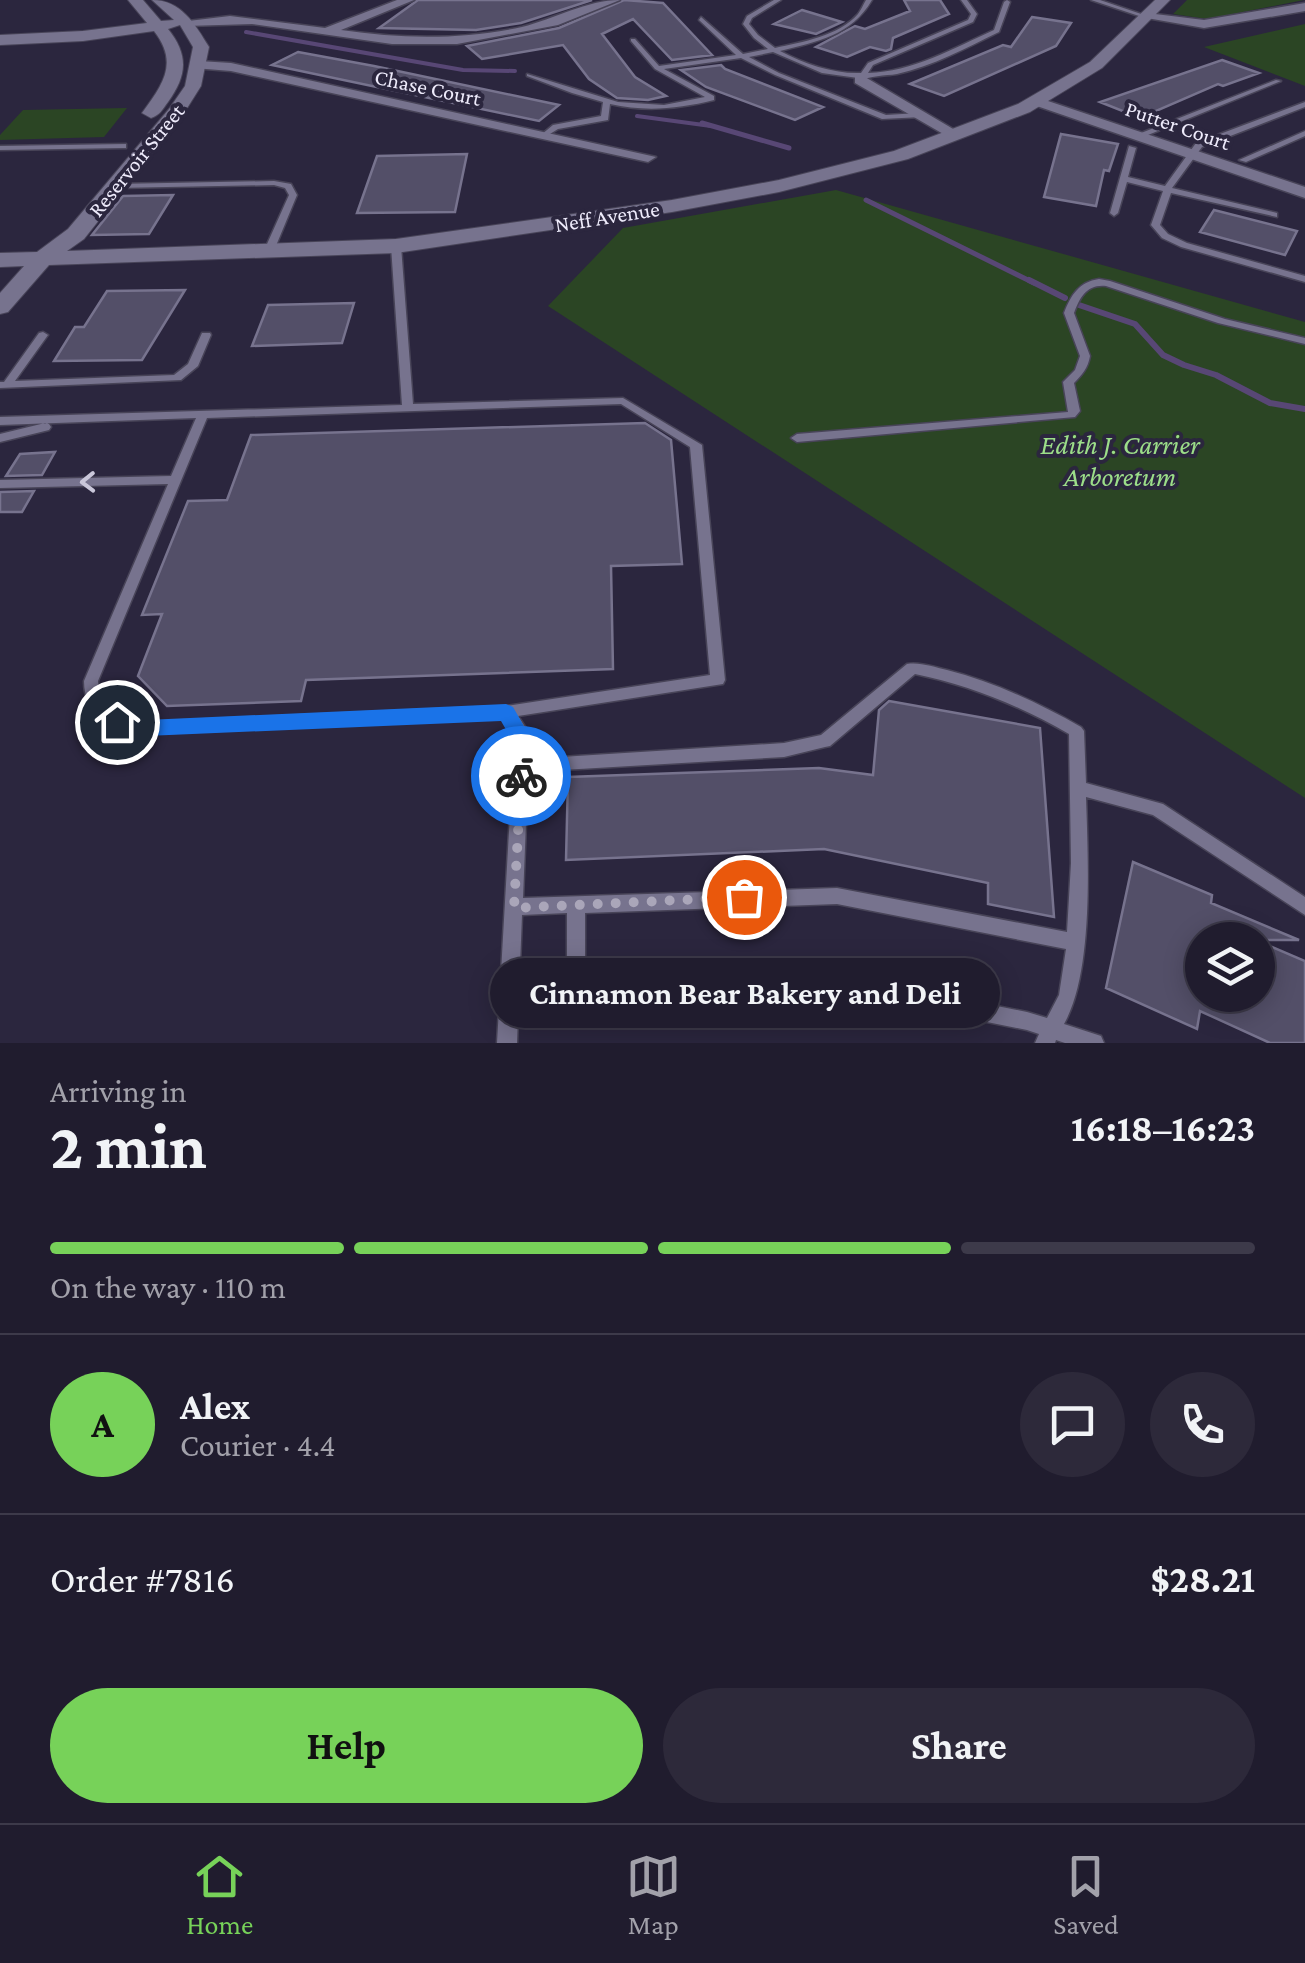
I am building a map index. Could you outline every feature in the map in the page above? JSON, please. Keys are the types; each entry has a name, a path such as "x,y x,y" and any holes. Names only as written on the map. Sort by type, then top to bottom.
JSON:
{"main road":[{"name":"Reservoir Street","path":"43,258 48,235 171,84 176,52 173,42 135,0"},
{"path":"159,0 186,22 200,47 198,65"},
{"name":"Neff Avenue","path":"0,260 396,246 744,194 853,168 956,136 1036,102 1096,65 1163,0"},
{"path":"0,40 83,36 186,22"},
{"name":"Reservoir Street","path":"0,308 43,258 76,234 116,186 183,103 198,65"}],"street":[{"path":"326,32 408,0"},
{"path":"186,22 238,19 401,41 484,37 552,24 614,0"},
{"path":"1147,17 1204,24 1305,7"},
{"name":"Chase Court","path":"198,65 231,67 648,157"},
{"path":"860,80 956,136"},
{"name":"Putter Court","path":"1036,102 1136,142 1190,152 1305,193"}],"lane":[{"path":"778,0 754,13 746,22 750,31 774,50 810,67 860,80 914,68 997,31 1007,2"},
{"path":"657,68 774,50 846,26 866,11 869,0"},
{"path":"860,80 865,68 873,63 971,21 974,14 964,0"},
{"path":"1094,0 1147,17"},
{"path":"701,19 740,55 776,74 884,117 919,114"},
{"path":"529,75 606,104 642,108 689,105 711,98 657,68 633,40"},
{"path":"1114,213 1136,142 1278,81"},
{"path":"545,135 556,127 604,118 606,104"},
{"path":"1305,104 1199,145 1190,152 1168,188 1156,219 1158,230 1165,236 1305,278"},
{"path":"1243,160 1304,134"},
{"path":"0,148 124,146"},
{"path":"1124,179 1274,215"},
{"path":"116,186 274,182 288,186 293,195 268,252"},
{"path":"396,246 408,409"},
{"path":"797,438 1071,415 1074,412 1068,382 1083,370 1086,359 1069,313 1084,284 1092,282 1107,282 1222,322 1305,341"},
{"path":"4,385 43,335"},
{"path":"4,385 178,378 193,366 206,335"},
{"path":"0,422 623,402 696,445 718,680 506,712 146,728 107,716 96,705 90,687 202,417"},
{"path":"0,438 92,419"},
{"path":"0,484 175,480"},
{"path":"521,766 784,750 826,741 912,668 952,675 1040,710 1076,731 1078,788 1075,942 1067,1000 1047,1035"},
{"path":"506,712 520,731 521,766 506,1043"},
{"path":"1078,788 1157,808 1305,907"},
{"path":"514,908 837,896 1075,942"},
{"path":"576,904 576,973 580,986 604,989 782,983 847,985 1094,1043"}],"green space":[{"path":"1187,0 1304,0 1207,19 1173,14"},
{"path":"1305,24 1305,86 1204,47"},
{"path":"127,108 104,137 0,140 0,135 23,110"},
{"name":"Edith J. Carrier Arboretum","path":"836,190 1305,322 1305,798 548,306 623,228"}],"building":[{"path":"418,0 592,0 521,23 476,30 379,28"},
{"path":"624,0 663,3 712,55 672,60 633,19 602,34 635,77 666,96 648,100 617,98 589,79 563,45 482,59 467,46 559,28"},
{"path":"904,0 940,0 949,14 893,38 891,49 886,51 870,47 847,57 816,47 855,26 865,29 910,11"},
{"path":"802,10 842,22 816,34 774,24"},
{"path":"1032,17 1071,23 1056,46 944,96 910,84 1003,45 1011,47"},
{"path":"298,52 559,105 539,121 272,65"},
{"path":"1222,60 1259,73 1223,86 1218,84 1140,118 1100,102"},
{"path":"721,65 823,107 795,120 706,87 681,70"},
{"path":"1061,134 1118,144 1109,171 1104,170 1096,206 1044,197"},
{"path":"467,154 455,212 357,213 377,156"},
{"path":"173,195 149,234 92,235 123,196"},
{"path":"1214,210 1297,231 1285,255 1200,232"},
{"path":"185,290 142,360 54,361 75,327 84,327 107,291"},
{"path":"354,303 342,343 252,346 268,305"},
{"path":"645,423 671,440 682,564 611,566 613,669 306,680 301,701 167,706 138,676 162,614 142,615 188,501 227,500 251,435"},
{"path":"55,452 42,475 6,476 20,454"},
{"path":"34,491 22,512 0,512 0,492"},
{"path":"889,701 1040,728 1054,917 988,904 988,883 824,849 566,860 568,777 819,768 873,775 879,710"},
{"path":"1133,862 1212,895 1211,903 1256,922 1185,922 1185,1012 1200,1012 1197,1029 1106,988"},
{"path":"1275,930 1299,940 1275,940"},
{"path":"1275,948 1305,961 1305,1043 1270,1043 1202,1012 1275,1012"}],"waterway":[{"path":"246,32 463,70 515,71"},
{"path":"637,116 711,126"},
{"path":"702,123 789,148"},
{"path":"866,200 1034,283"},
{"path":"1029,280 1065,298"},
{"path":"1079,305 1135,324 1163,355 1184,365 1216,375 1270,403 1305,409"}],"way so far":[{"path":"521,776 514,908 744,897"}],"place":[{"name":"Cinnamon Bear Bakery and Deli","path":"744,897"}],"route":[{"path":"117,722 146,728 506,712 520,731 521,776"}]}
